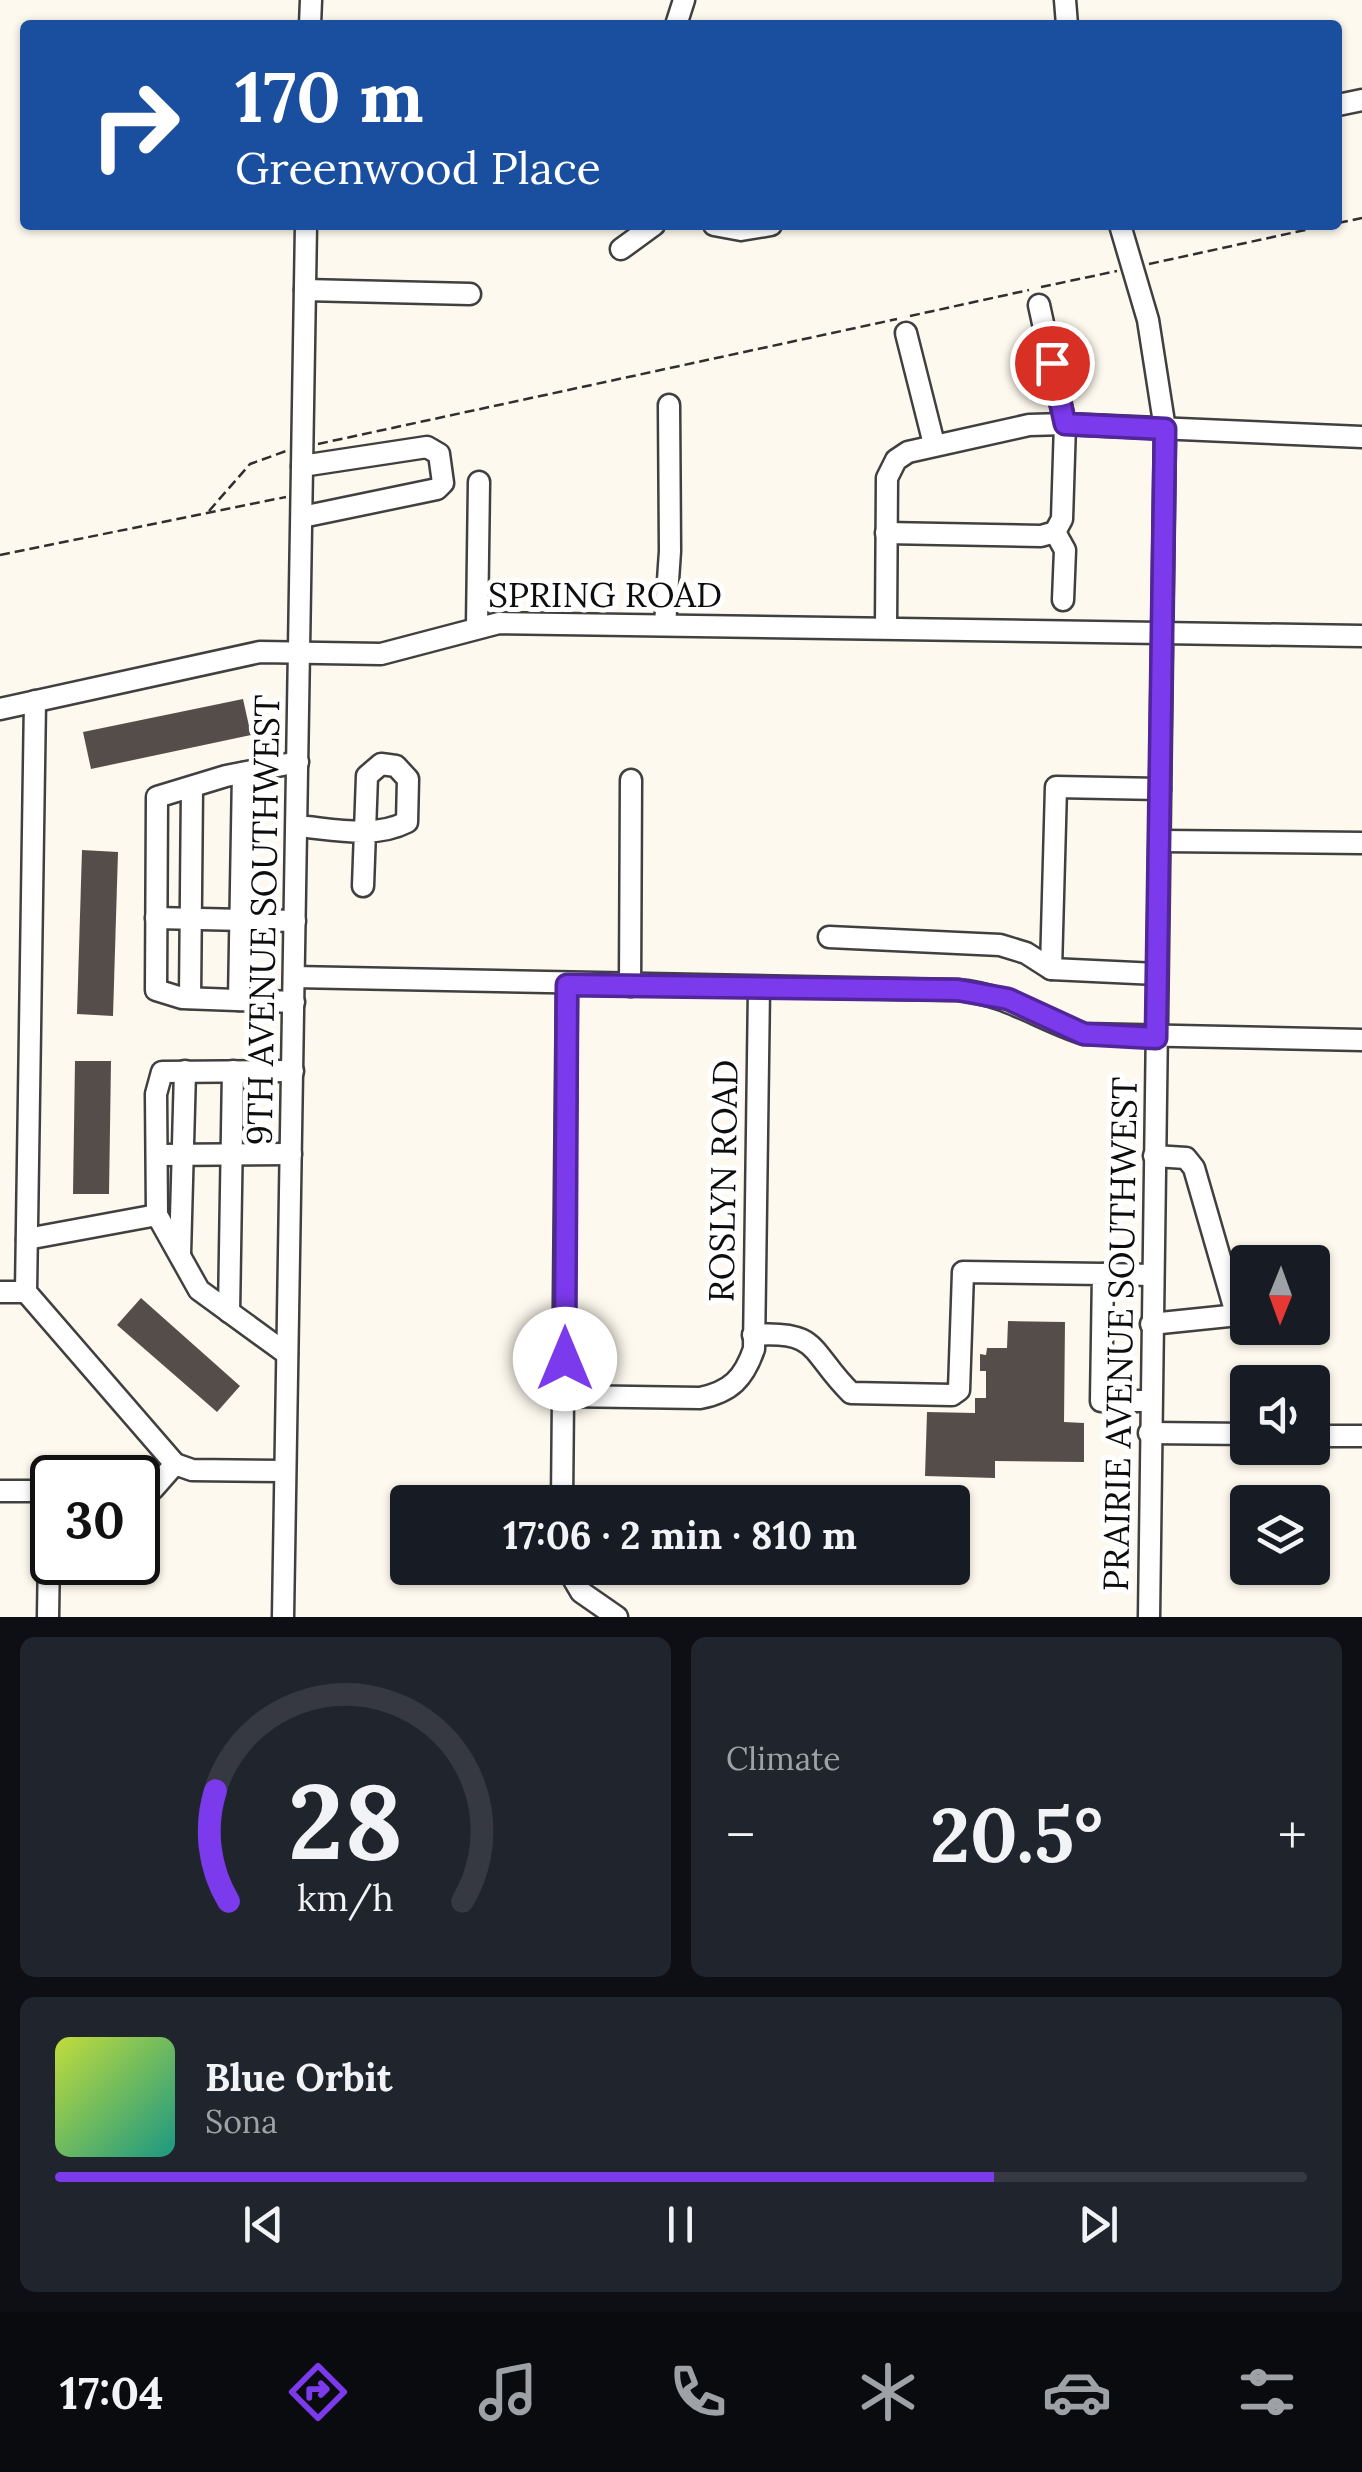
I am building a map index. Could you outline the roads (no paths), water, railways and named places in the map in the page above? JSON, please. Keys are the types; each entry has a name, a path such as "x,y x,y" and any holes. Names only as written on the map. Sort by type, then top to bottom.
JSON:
{"street":[{"name":"9TH AVENUE SOUTHWEST","path":"283,1617 306,230"},
{"path":"621,250 647,230"},
{"name":"PRAIRIE AVENUE SOUTHWEST","path":"1122,230 1135,267 1165,429 1149,1617"},
{"path":"305,290 470,294"},
{"path":"886,532 1042,536 1055,532 1062,519 1065,424 1039,305"},
{"path":"906,334 934,444"},
{"path":"664,625 670,552 669,406"},
{"path":"886,628 886,478 896,460 934,444 1029,426 1065,424 1362,437"},
{"path":"302,457 427,447 439,454 443,483 436,490 302,517"},
{"path":"477,627 479,482"},
{"path":"1055,532 1065,550 1063,600"},
{"name":"SPRING ROAD","path":"0,709 260,652 380,654 477,627 664,625 1362,636"},
{"path":"35,702 26,1292 175,1464 192,1470 284,1472"},
{"path":"294,1002 190,998 156,990 157,797 298,762"},
{"path":"239,1000 243,773"},
{"path":"630,986 631,780"},
{"path":"190,998 192,786"},
{"path":"1051,969 1056,788 1160,789"},
{"path":"297,826 364,831 363,886"},
{"path":"1160,841 1362,843"},
{"path":"156,918 296,921"},
{"path":"829,938 1000,945 1026,953 1051,969 1157,974"},
{"path":"294,977 984,992 1084,1034 1362,1040"},
{"path":"562,1485 567,985"},
{"name":"ROSLYN ROAD","path":"565,1396 700,1398 718,1394 744,1374 754,1349 759,988"},
{"path":"230,1312 233,1071"},
{"path":"287,1354 200,1290 157,1215 156,1094 162,1072 292,1071"},
{"path":"180,1256 185,1072"},
{"path":"157,1155 291,1154"},
{"path":"1154,1156 1186,1158 1194,1168 1230,1279"},
{"path":"27,1239 157,1215"},
{"path":"753,1335 796,1334 808,1342 851,1393 952,1395 959,1390 963,1272 1152,1275"},
{"path":"1103,1274 1100,1400 1150,1402"},
{"path":"0,1292 26,1292"},
{"path":"1151,1324 1230,1317"},
{"path":"1150,1433 1230,1434"},
{"path":"1330,1436 1362,1436"},
{"path":"160,1482 175,1464"},
{"path":"0,1491 30,1491"},
{"path":"48,1617 49,1585"},
{"path":"577,1585 617,1617"}]}
